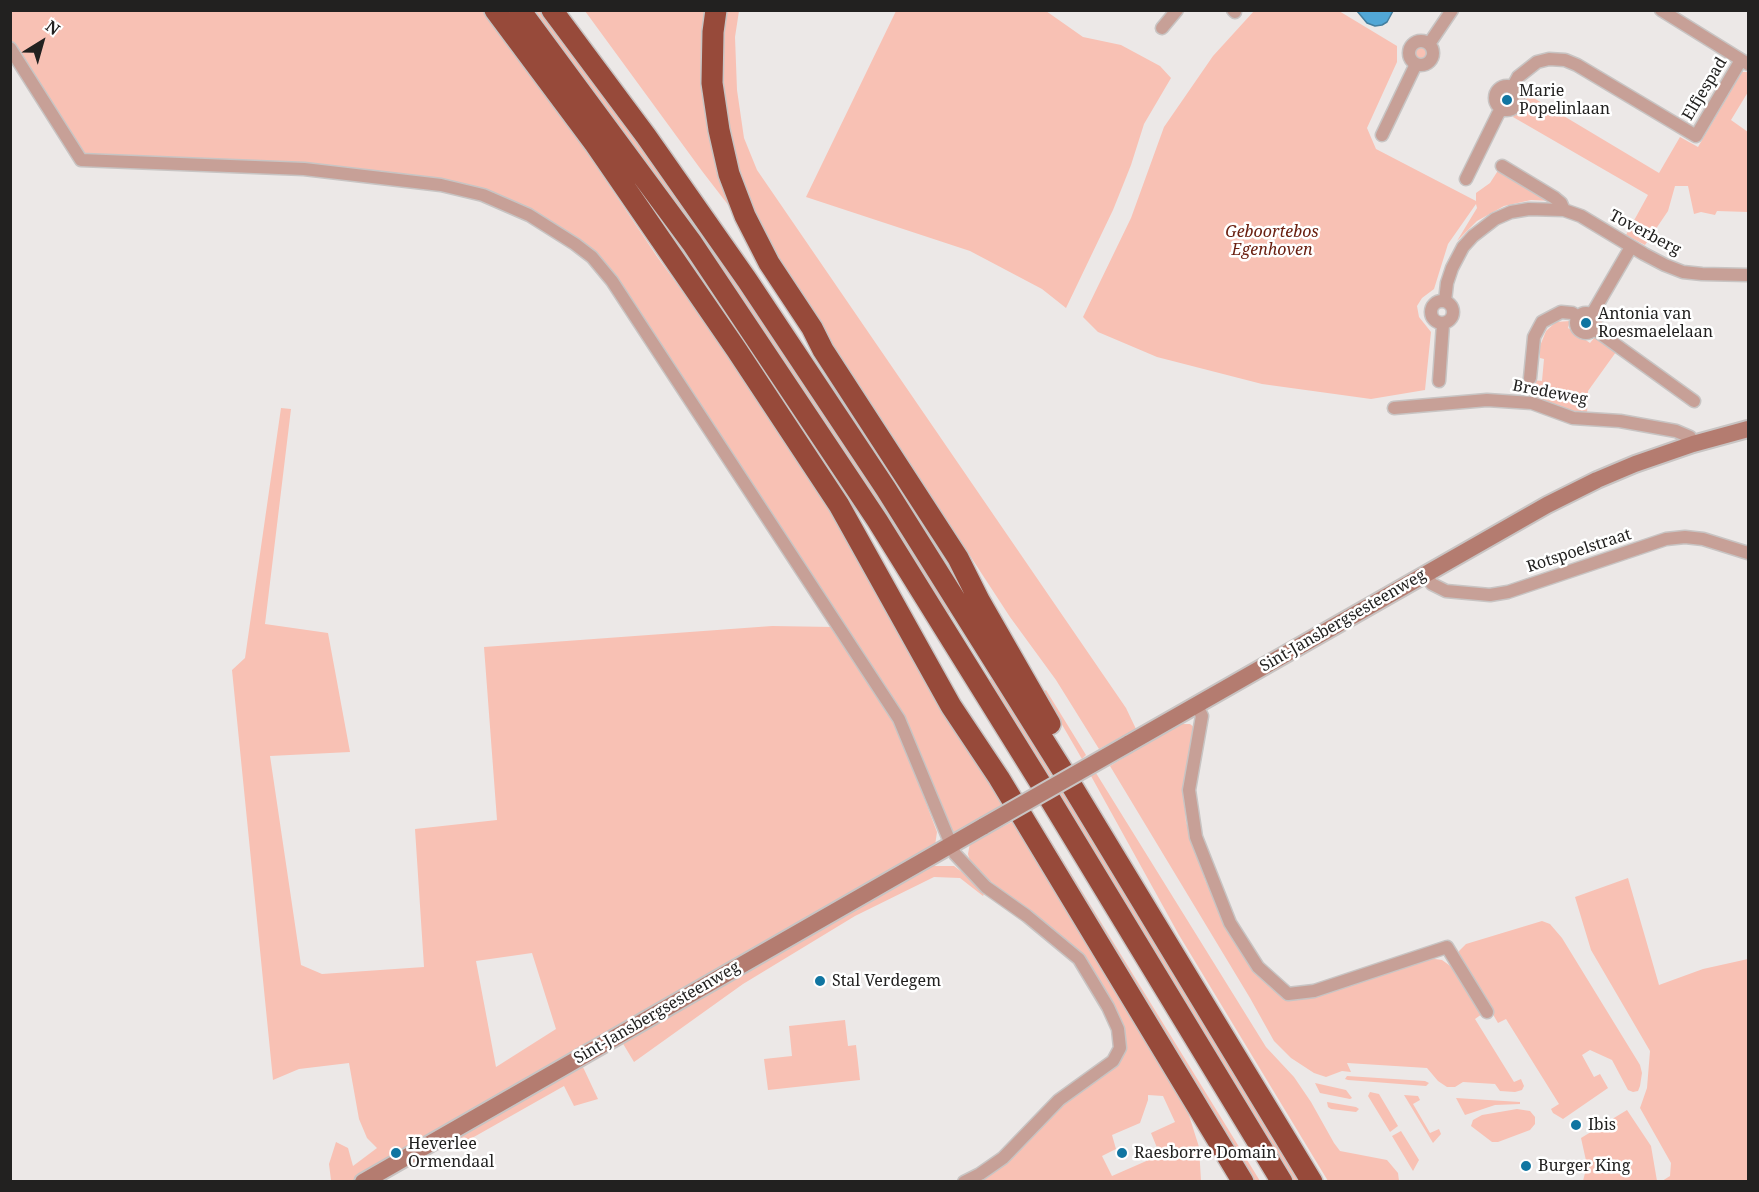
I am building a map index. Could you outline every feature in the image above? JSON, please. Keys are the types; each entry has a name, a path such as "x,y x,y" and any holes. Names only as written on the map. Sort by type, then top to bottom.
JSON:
{"highway":[{"path":"495,10 595,144 839,505 951,706 999,778 1243,1182"},
{"path":"519,10 692,243 877,520 1040,781 1282,1182"},
{"path":"552,10 646,136 747,280 886,489 1061,768 1312,1182"},
{"path":"716,10 712,82 719,130 729,174 745,216 769,263 812,328 823,350 958,558 979,600 1055,732 1061,768"},
{"path":"747,280 787,311 823,350"},
{"path":"877,520 878,543 999,778"}],"main road":[{"name":"Sint-Jansbergsesteenweg","path":"363,1182 1547,505 1597,480 1693,444 1749,429"}],"street":[{"path":"1162,28 1177,10"},
{"path":"1429,44 1452,10"},
{"path":"1661,10 1745,62"},
{"path":"1420,41 1429,44 1434,53 1431,61 1424,65 1416,64 1411,59 1410,48 1420,41"},
{"path":"10,48 81,160 304,169 441,185 483,195 529,215 575,243 612,281 899,719 955,854 986,887 1027,916 1079,959 1108,1007 1118,1029 1120,1048 1113,1061 1059,1101 1003,1158 964,1182"},
{"name":"Elfjespad","path":"1466,179 1498,114 1502,110 1513,109 1518,103 1518,94 1512,88 1518,77 1537,62 1549,59 1565,60 1577,65 1696,136 1745,62"},
{"path":"1382,135 1416,64"},
{"name":"Toverberg","path":"1502,166 1561,202 1564,210"},
{"name":"Toverberg","path":"1444,301 1455,260 1463,247 1483,227 1511,212 1528,209 1564,210 1581,216 1631,247 1683,272 1749,275"},
{"path":"1592,314 1631,247"},
{"name":"Toverberg","path":"1444,301 1452,306 1454,313 1451,319 1443,324 1435,322 1431,312 1436,302 1444,301"},
{"path":"1530,378 1534,337 1542,322 1561,312 1578,316"},
{"path":"1584,312 1592,314 1596,321 1594,329 1588,333 1579,331 1575,322 1578,316 1584,312"},
{"name":"Toverberg","path":"1439,381 1443,324"},
{"path":"1594,329 1694,400"},
{"name":"Bredeweg","path":"1394,408 1487,400 1532,403 1573,417 1620,421 1676,431 1690,436 1693,444"},
{"name":"Rotspoelstraat","path":"1425,574 1432,584 1446,591 1490,595 1508,592 1666,539 1685,537 1703,539 1749,553"},
{"path":"1200,712 1202,716 1189,790 1196,837 1230,923 1258,967 1288,994 1314,990 1447,947 1487,1012"}],"green space":[{"path":"11,11 485,11 537,78 781,436 870,574 1003,804 961,831 954,832 949,828 918,755 596,256 481,190 81,154 11,40"},
{"path":"532,11 542,11 564,39 742,288 953,611 946,614 737,291 635,147"},
{"path":"585,11 710,11 739,219 702,171"},
{"path":"724,11 739,11 735,37 737,90 744,138 757,170 1126,708 1136,729 1099,749 1056,680 1010,617 796,289 770,244 745,191 728,136 722,90"},
{"path":"896,11 1046,11 1083,37 1121,45 1160,66 1171,78 1144,124 1113,210 1066,308 1042,289 970,251 806,197"},
{"name":"Geboortebos Egenhoven","path":"1254,11 1339,11 1397,46 1397,62 1367,128 1376,149 1476,201 1476,193 1490,183 1499,169 1553,201 1531,200 1504,206 1477,221 1457,241 1477,208 1476,204 1448,244 1434,289 1422,298 1417,306 1419,317 1431,332 1425,390 1371,399 1262,384 1157,357 1098,332 1083,317 1131,218 1164,127 1213,56"},
{"path":"1418,46 1424,46 1428,53 1424,60 1418,60 1414,56 1414,50"},
{"path":"1742,72 1748,72 1748,92 1731,120 1748,132 1748,212 1717,211 1715,215 1701,212 1694,214 1688,186 1675,186 1668,211 1645,245 1626,235 1648,195 1513,117 1527,94 1659,173 1680,137 1698,147"},
{"path":"1504,92 1510,92 1514,99 1510,106 1504,106 1500,102 1500,96"},
{"path":"1570,321 1568,328 1590,343 1595,337 1616,352 1588,391 1587,414 1559,410 1531,400 1533,380 1542,381 1544,359 1540,358 1540,346 1546,331 1556,322"},
{"path":"281,408 291,409 265,624 328,633 350,752 270,756 301,965 322,974 424,967 415,829 497,820 484,647 772,626 834,627 899,731 937,832 932,866 954,866 986,890 983,896 960,878 934,877 855,916 743,984 634,1062 622,1042 582,1065 598,1099 574,1106 564,1086 465,1142 453,1130 363,1181 328,1181 331,1180 329,1164 336,1142 348,1148 353,1166 377,1148 367,1138 359,1119 349,1063 299,1069 273,1080 232,670 245,658","holes":["532,953 556,1029 496,1067 476,961"]},
{"path":"994,677 1054,773 1049,777 989,680"},
{"path":"1046,690 1086,755 1082,759 1043,692"},
{"path":"1179,724 1190,724 1195,728 1184,799 1186,822 1205,880 1227,927 1278,993 1292,1000 1332,990 1428,958 1442,960 1456,970 1482,1014 1475,1019 1514,1082 1521,1079 1524,1086 1522,1090 1500,1091 1495,1084 1463,1082 1455,1087 1447,1087 1438,1081 1427,1068 1347,1063 1351,1072 1342,1071 1326,1077 1314,1073 1291,1058 1274,1041 1110,766"},
{"path":"1096,773 1266,1047 1294,1077 1334,1143 1340,1151 1387,1160 1398,1173 1399,1181 1328,1181 1179,935 1091,776"},
{"path":"1064,791 1301,1181 1293,1181 1058,794"},
{"path":"1032,810 1260,1181 1250,1181 1027,813"},
{"path":"1014,821 1187,1109 1199,1147 1201,1181 975,1181 1067,1100 1120,1061 1127,1047 1120,1021 1082,957 971,865 968,854 970,843","holes":["1148,1095 1163,1096 1175,1122 1151,1133 1160,1155 1112,1176 1102,1156 1116,1149 1112,1135 1140,1123"]},
{"path":"1628,878 1659,985 1703,969 1748,959 1748,1181 1662,1181 1670,1176 1671,1163 1640,1108 1647,1088 1650,1051 1591,950 1575,897"},
{"path":"1542,921 1550,924 1562,938 1640,1065 1642,1073 1638,1091 1628,1090 1612,1060 1590,1050 1582,1055 1594,1077 1600,1074 1608,1088 1563,1119 1553,1113 1551,1109 1559,1104 1506,1019 1498,1023 1459,957 1459,951 1466,944"},
{"path":"845,1020 848,1046 856,1045 860,1080 768,1090 764,1059 792,1056 789,1026"},
{"path":"1347,1076 1429,1083 1426,1086 1348,1080 1345,1079"},
{"path":"1315,1083 1346,1090 1352,1098 1320,1093"},
{"path":"1370,1092 1379,1094 1398,1126 1390,1132 1368,1096"},
{"path":"1404,1095 1418,1096 1420,1100 1413,1104 1430,1133 1439,1129 1441,1134 1433,1143"},
{"path":"1456,1098 1520,1102 1520,1104 1495,1105 1465,1115"},
{"path":"1327,1102 1359,1109 1356,1112 1331,1109"},
{"path":"1517,1109 1530,1111 1535,1117 1535,1124 1530,1130 1498,1142 1492,1142 1471,1126 1473,1120 1482,1115"},
{"path":"1627,1110 1651,1146 1657,1181 1583,1181 1587,1165 1581,1138"},
{"path":"1401,1131 1419,1160 1413,1171 1392,1136"}],"water":[{"path":"1393,10 1387,22 1375,26 1367,23 1357,11"}],"place":[{"name":"Marie Popelinlaan","path":"1507,100"},
{"name":"Antonia van Roesmaelelaan","path":"1586,323"},
{"name":"Stal Verdegem","path":"820,981"},
{"name":"Ibis","path":"1576,1125"},
{"name":"Heverlee Ormendaal","path":"396,1153"},
{"name":"Raesborre Domain","path":"1122,1153"},
{"name":"Burger King","path":"1526,1166"}]}
